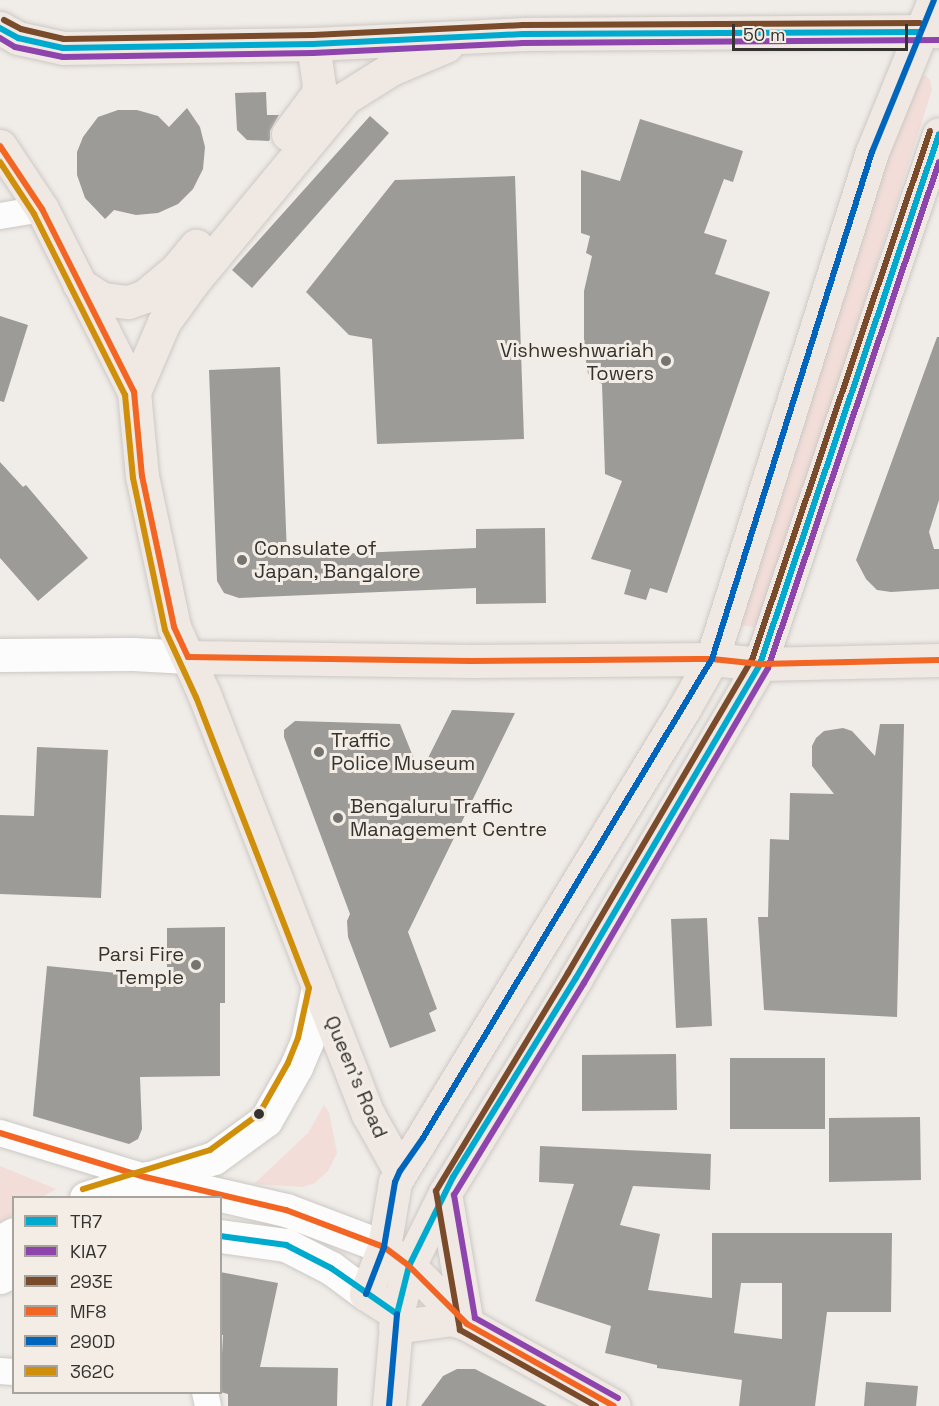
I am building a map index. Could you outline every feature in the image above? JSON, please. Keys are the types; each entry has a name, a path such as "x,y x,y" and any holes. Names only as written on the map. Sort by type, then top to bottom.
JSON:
{"main road":[{"path":"614,1406 466,1324 452,1318 396,1320 366,1294 384,1247 395,1182 400,1171 423,1138 712,659 872,152 930,32 934,0"},
{"path":"0,28 18,38 63,48 313,44 576,33 930,32"},
{"path":"134,392 164,322 192,283 345,98 391,69 469,37"},
{"path":"79,284 102,299 128,302 145,296 176,271 312,104 319,86 313,44"},
{"path":"389,1406 396,1320 409,1266 445,1193 576,978 760,664 939,134"},
{"name":"Queen's Road","path":"0,146 42,210 134,392 142,476 174,627 188,657 368,1114 400,1171"},
{"path":"188,657 448,661 712,659 760,664 939,660"},
{"path":"400,1171 445,1193"},
{"path":"445,1193 466,1324"},
{"path":"384,1247 409,1266 466,1324"}],"street":[{"path":"0,216 42,210"},
{"path":"0,655 133,654 188,657"},
{"path":"89,1196 145,1177 214,1158 266,1120 296,1067 307,1041 318,987"},
{"path":"0,1133 145,1177 286,1210 384,1247"},
{"path":"222,1236 286,1245 331,1268 366,1294"}],"shaded area":[{"path":"925,75 930,80 932,90 761,628 739,625 912,82"},
{"path":"324,1105 329,1112 337,1153 328,1171 315,1183 303,1187 254,1184 308,1133"},
{"path":"0,1166 56,1189 44,1196 12,1196 12,1216 0,1223"}],"building":[{"path":"266,92 267,115 279,115 270,131 270,139 269,141 247,140 237,130 235,93"},
{"path":"187,108 200,127 205,147 203,169 193,189 178,204 158,213 136,215 114,210 105,219 85,198 77,175 77,152 83,137 98,117 118,110 137,110 158,116 169,127"},
{"path":"370,116 389,133 252,288 232,270"},
{"name":"Vishweshwariah Towers","path":"640,119 743,151 733,182 724,179 704,233 727,240 715,274 770,292 667,593 650,588 646,600 624,594 631,570 591,559 622,481 605,474 602,384 588,374 584,348 584,291 592,256 586,253 590,236 581,233 581,170 620,181"},
{"path":"515,176 524,439 377,444 372,339 349,335 306,292 395,180"},
{"path":"0,316 28,325 4,402 0,401"},
{"path":"937,337 939,337 939,500 929,532 934,549 939,549 939,589 891,592 877,590 866,579 856,560"},
{"path":"280,367 287,556 476,548 476,529 545,528 546,603 476,604 476,588 239,598 224,593 217,581 209,370"},
{"path":"0,462 23,487 26,485 88,558 38,601 0,558"},
{"path":"452,710 515,713 408,932 437,1009 429,1013 436,1031 390,1048 348,937 347,921 350,914 284,737 284,730 295,721 400,724 420,774"},
{"path":"880,724 904,724 897,1017 764,1010 758,917 768,917 770,839 789,840 790,793 834,794 812,766 812,746 816,738 824,731 843,728 852,731 875,756"},
{"path":"37,747 108,750 101,898 0,894 0,815 34,816"},
{"path":"707,918 712,1026 676,1028 671,919"},
{"path":"225,927 225,1003 220,1003 220,1076 140,1077 142,1129 138,1139 129,1144 33,1116 47,966 167,978 167,928"},
{"path":"676,1054 677,1110 582,1111 582,1055"},
{"path":"730,1058 825,1058 825,1129 730,1129"},
{"path":"920,1117 921,1180 829,1182 829,1118"},
{"path":"540,1146 711,1154 710,1190 633,1186 620,1225 660,1234 648,1290 712,1298 712,1233 892,1233 891,1312 827,1312 815,1406 739,1406 742,1380 657,1368 657,1365 605,1353 611,1326 535,1301 574,1184 539,1182","holes":["741,1283 782,1283 782,1339 734,1333"]},
{"path":"222,1272 278,1283 260,1367 338,1368 337,1406 228,1406 228,1394 222,1392"},
{"path":"457,1369 475,1369 547,1406 421,1406 443,1376"},
{"path":"866,1382 918,1386 916,1406 864,1406"}],"transit line":[{"name":"290D","path":"366,1294 384,1247 395,1182 400,1171 423,1138 712,659 872,152 934,0"},
{"name":"293E","path":"4,20 21,29 64,39 313,35 523,25 920,23"},
{"name":"TR7","path":"0,28 18,38 63,48 313,44 523,34 920,32"},
{"name":"KIA7","path":"0,38 15,47 63,57 313,53 523,43 939,40"},
{"name":"293E","path":"596,1406 460,1330 436,1191 568,973 752,660 930,131"},
{"name":"TR7","path":"222,1236 286,1245 331,1268 397,1314 409,1266 453,1177 576,978 760,664 939,134"},
{"name":"MF8","path":"0,146 42,209 134,392 142,476 174,627 188,657 471,661 712,659 760,664 939,660"},
{"name":"362C","path":"0,162 34,214 125,395 133,478 165,630 196,697 309,988 298,1038 288,1063 259,1114 210,1150 83,1189"},
{"name":"KIA7","path":"618,1398 475,1318 454,1195 584,983 768,668 939,162"},
{"name":"MF8","path":"0,1133 145,1177 286,1210 384,1247 409,1266 467,1324 614,1406"},
{"name":"290D","path":"389,1406 397,1314"}],"place":[{"name":"Vishweshwariah Towers","path":"666,361"},
{"name":"Consulate of Japan, Bangalore","path":"242,560"},
{"name":"Traffic Police Museum","path":"319,752"},
{"name":"Bengaluru Traffic Management Centre","path":"338,818"},
{"name":"Parsi Fire Temple","path":"196,965"}]}
